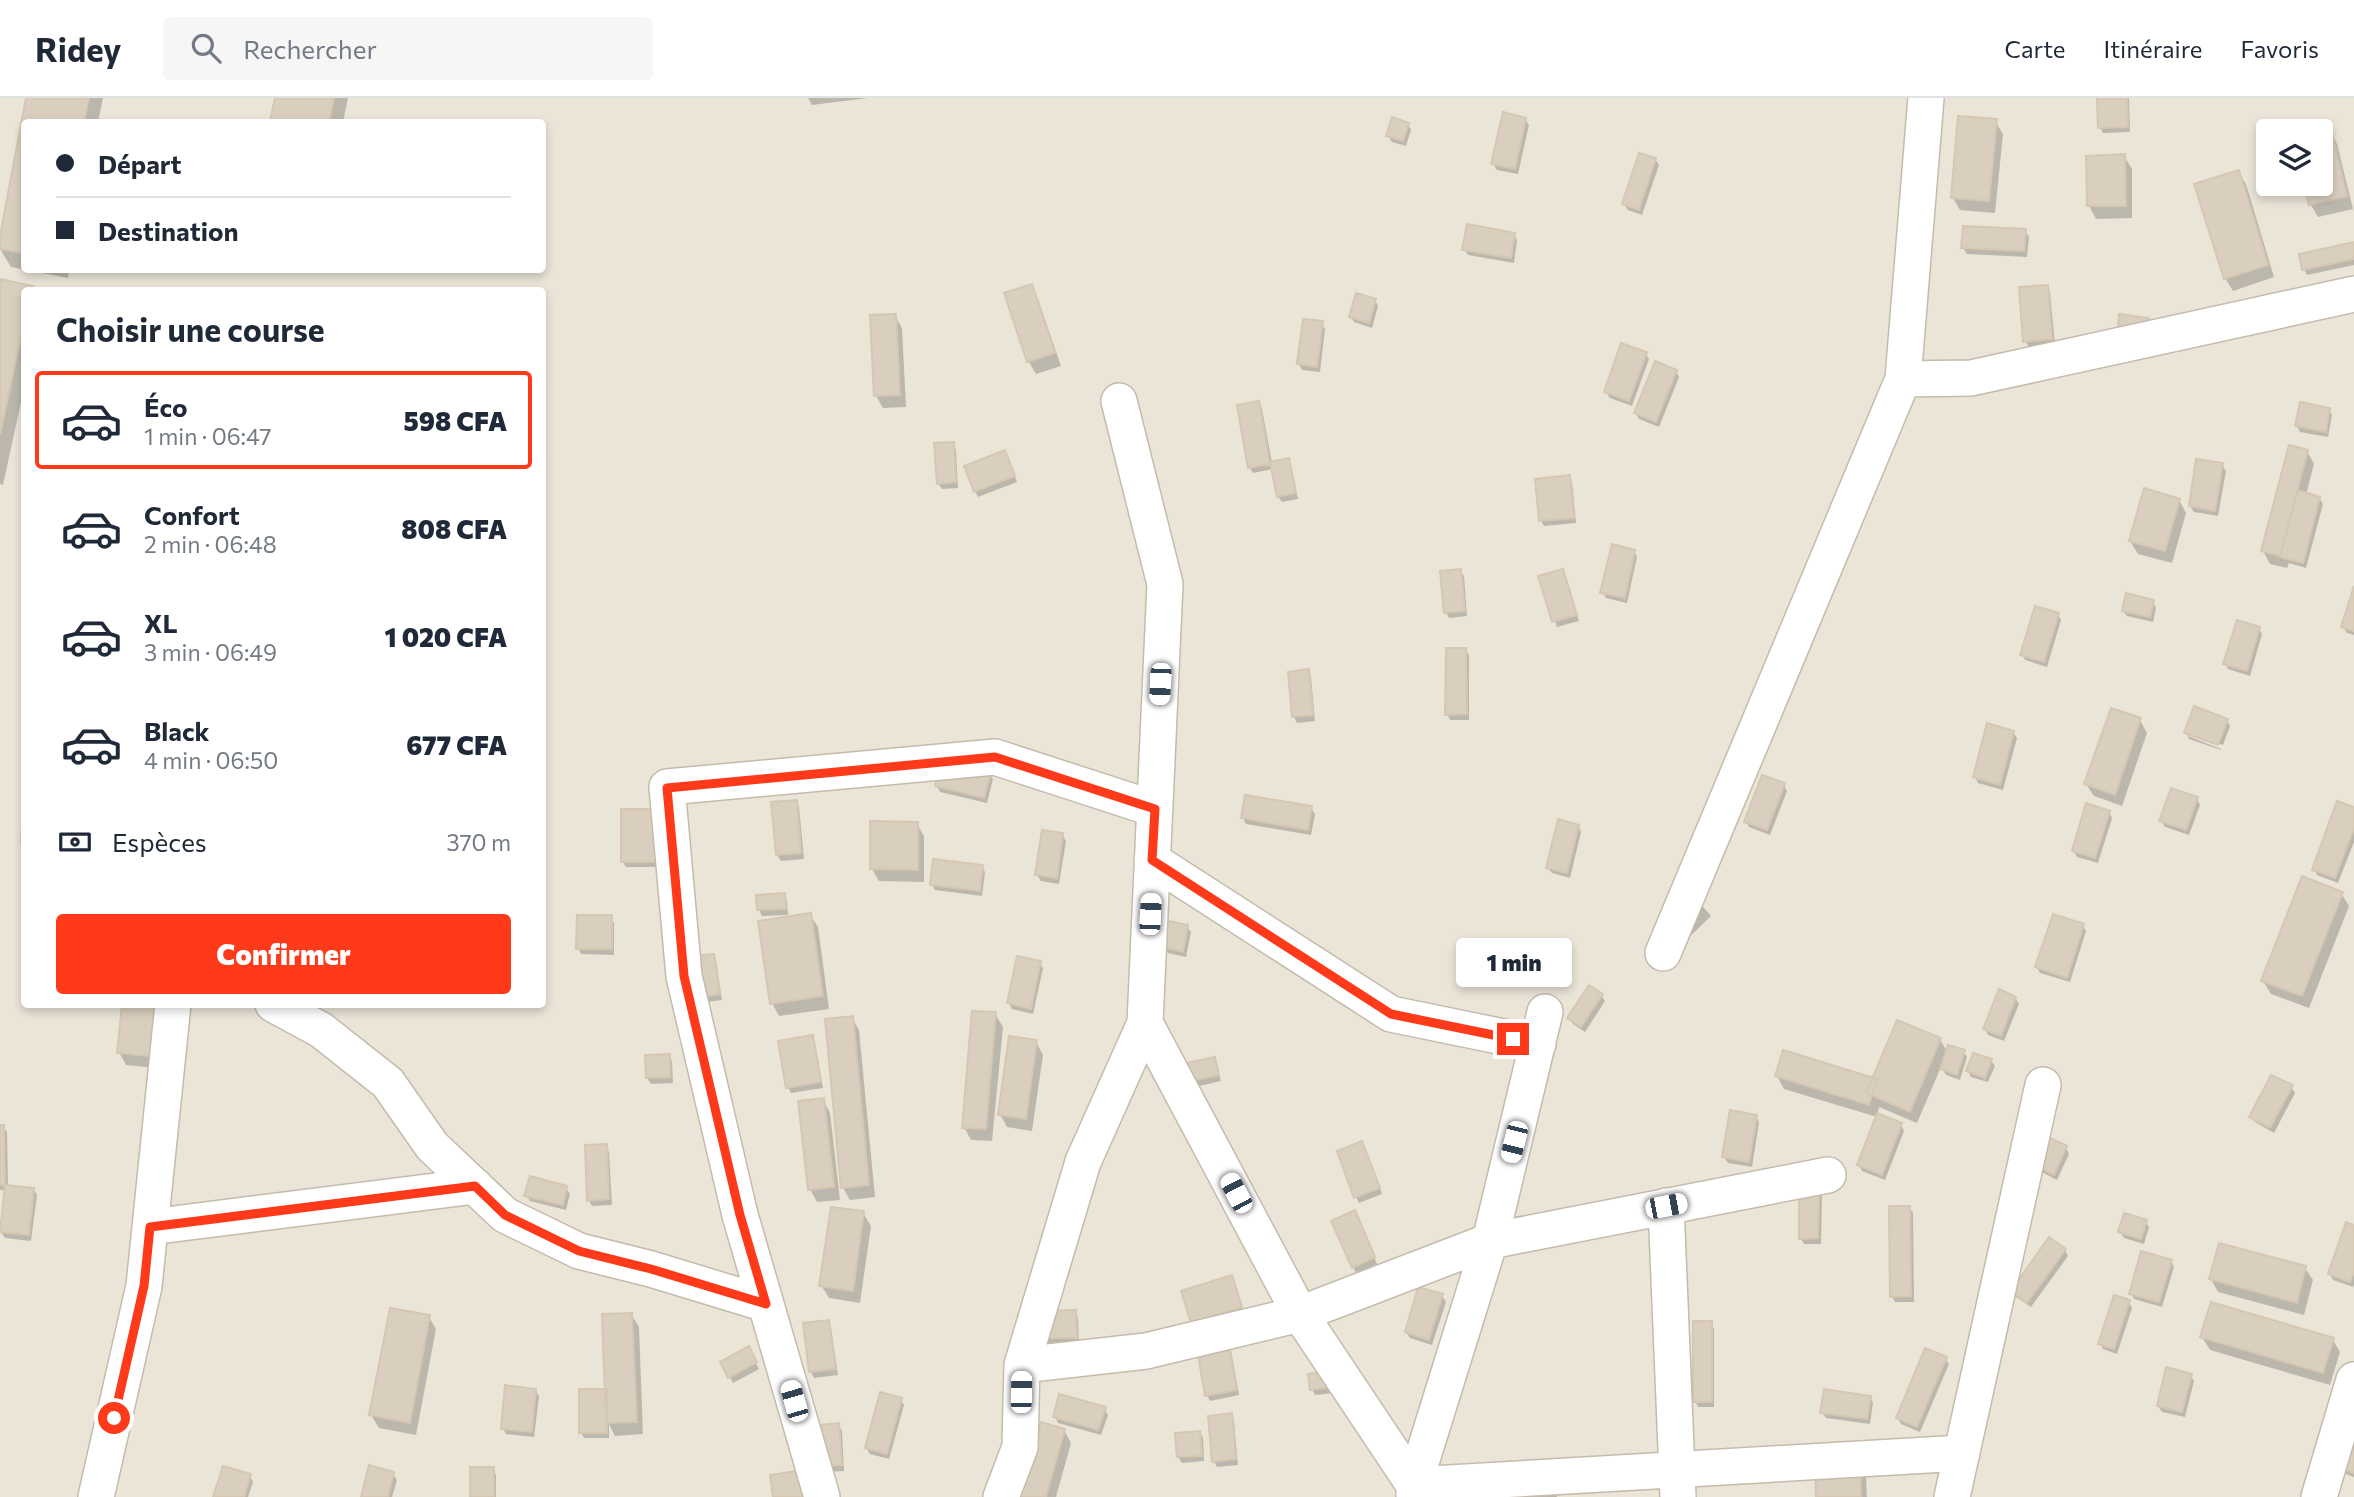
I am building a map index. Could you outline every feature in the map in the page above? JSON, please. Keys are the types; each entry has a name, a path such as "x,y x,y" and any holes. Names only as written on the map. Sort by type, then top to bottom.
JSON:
{"street":[{"path":"1663,953 1903,379 1926,98"},
{"path":"1903,379 1971,378 2354,294"},
{"path":"1001,1497 1020,1447 1022,1365 1083,1162 1145,1023 1165,584 1119,401"},
{"path":"822,1497 740,1215 684,976 667,788 995,757 1155,809"},
{"path":"1152,860 1391,1014 1542,1028 1490,1241 1414,1491"},
{"path":"96,1497 144,1286 173,1008"},
{"path":"280,1008 321,1030 388,1083 432,1146 505,1215 579,1251 651,1269 766,1304"},
{"path":"1145,1023 1300,1314 1414,1491"},
{"path":"1952,1497 2043,1085"},
{"path":"1022,1365 1146,1351 1300,1314 1490,1241 1828,1175"},
{"path":"150,1227 475,1186"},
{"path":"1666,1206 1677,1483"},
{"path":"2319,1497 2354,1380"},
{"path":"1414,1491 1677,1483 1962,1453"}],"shaded area":[{"path":"0,98 2354,98 2354,1497 0,1497"}],"building":[{"path":"26,98 89,98 85,119 22,119"},
{"path":"275,98 334,98 330,119 271,119"},
{"path":"2097,98 2127,98 2128,127 2098,128"},
{"path":"1503,112 1526,118 1515,169 1491,164"},
{"path":"1958,116 1997,119 1989,201 1951,198"},
{"path":"1392,117 1409,123 1403,141 1386,136"},
{"path":"21,125 21,252 0,249 0,236"},
{"path":"2333,137 2347,196 2309,205 2307,196 2333,196"},
{"path":"1639,153 1656,158 1639,210 1622,204"},
{"path":"2125,154 2126,206 2087,206 2086,156"},
{"path":"2239,170 2268,265 2224,279 2194,184"},
{"path":"1467,224 1515,233 1511,258 1462,250"},
{"path":"1963,226 2026,229 2024,251 1961,248"},
{"path":"2354,242 2354,259 2302,270 2299,254"},
{"path":"0,279 33,286 21,287 21,337 0,434"},
{"path":"1032,284 1055,353 1027,362 1004,293"},
{"path":"2048,285 2052,339 2023,342 2019,287"},
{"path":"1356,293 1376,299 1369,323 1349,317"},
{"path":"896,314 900,395 874,396 870,315"},
{"path":"2119,314 2149,318 2147,334 2118,330"},
{"path":"1303,319 1323,321 1317,367 1297,364"},
{"path":"1621,343 1647,352 1629,401 1604,392"},
{"path":"1655,361 1677,370 1656,422 1634,413"},
{"path":"1259,401 1270,464 1248,468 1237,405"},
{"path":"2300,402 2330,408 2326,432 2295,426"},
{"path":"954,442 956,482 937,484 934,443"},
{"path":"2289,445 2308,450 2280,556 2261,551"},
{"path":"1005,450 1015,476 974,492 964,466"},
{"path":"1289,458 1296,493 1277,497 1270,462"},
{"path":"2196,459 2223,463 2215,511 2189,506"},
{"path":"1570,475 1574,518 1539,521 1535,479"},
{"path":"2144,488 2180,499 2165,551 2129,541"},
{"path":"2298,490 2320,497 2303,563 2280,557"},
{"path":"1612,544 1635,550 1625,598 1600,593"},
{"path":"1461,569 1465,611 1444,613 1440,571"},
{"path":"1563,569 1577,615 1552,622 1538,576"},
{"path":"2354,586 2354,631 2341,627"},
{"path":"2126,593 2154,600 2150,617 2122,611"},
{"path":"2035,606 2059,613 2044,662 2020,655"},
{"path":"2237,620 2260,627 2247,671 2223,664"},
{"path":"1446,648 1466,648 1467,714 1445,715"},
{"path":"1309,669 1313,715 1292,717 1288,672"},
{"path":"2194,706 2228,719 2218,745 2184,733"},
{"path":"2111,708 2141,718 2115,795 2084,784"},
{"path":"1987,723 2014,731 2000,785 1973,777"},
{"path":"941,760 991,772 984,798 935,786"},
{"path":"1762,775 1785,783 1767,830 1744,822"},
{"path":"2171,788 2198,797 2186,830 2159,821"},
{"path":"1245,795 1312,806 1308,830 1241,818"},
{"path":"797,800 801,853 776,855 771,802"},
{"path":"2337,801 2354,807 2354,828 2335,878 2312,870"},
{"path":"2086,803 2110,811 2095,858 2072,851"},
{"path":"621,809 655,809 656,862 621,862"},
{"path":"1558,819 1579,825 1567,873 1546,868"},
{"path":"870,821 918,822 918,870 870,869"},
{"path":"1042,830 1063,833 1057,878 1035,875"},
{"path":"933,859 983,865 980,891 930,885"},
{"path":"2302,876 2343,892 2302,996 2261,981"},
{"path":"785,893 786,909 757,910 756,895"},
{"path":"811,913 823,996 770,1004 758,921"},
{"path":"2053,914 2084,924 2067,978 2035,967"},
{"path":"577,915 612,915 612,949 576,949"},
{"path":"1168,921 1188,925 1183,952 1163,947"},
{"path":"714,954 720,994 701,997 695,956"},
{"path":"1017,956 1041,961 1031,1009 1007,1003"},
{"path":"1589,985 1603,994 1581,1027 1567,1018"},
{"path":"1999,989 2016,997 2001,1036 1983,1029"},
{"path":"122,1008 165,1008 159,1057 117,1053"},
{"path":"972,1011 996,1012 986,1129 962,1128"},
{"path":"853,1016 869,1185 841,1188 825,1019"},
{"path":"1897,1020 1941,1038 1910,1112 1866,1093"},
{"path":"813,1035 821,1082 786,1088 778,1041"},
{"path":"1009,1036 1037,1040 1026,1119 998,1115"},
{"path":"1948,1045 1965,1050 1957,1075 1940,1069"},
{"path":"1783,1050 1877,1079 1869,1105 1775,1076"},
{"path":"1973,1053 1992,1059 1985,1078 1966,1071"},
{"path":"670,1054 670,1077 646,1078 645,1055"},
{"path":"1215,1057 1219,1075 1186,1082 1182,1064"},
{"path":"2271,1075 2293,1085 2270,1128 2249,1117"},
{"path":"824,1098 834,1187 808,1190 798,1101"},
{"path":"1730,1110 1757,1115 1749,1162 1722,1157"},
{"path":"1877,1113 1902,1123 1882,1175 1857,1165"},
{"path":"0,1125 4,1125 5,1185 0,1185"},
{"path":"2040,1133 2067,1146 2054,1175 2026,1161"},
{"path":"1362,1141 1380,1188 1354,1198 1337,1151"},
{"path":"607,1144 609,1199 587,1201 585,1145"},
{"path":"530,1176 567,1186 563,1205 524,1196"},
{"path":"5,1185 34,1188 29,1235 0,1232"},
{"path":"1799,1187 1819,1188 1818,1238 1799,1239"},
{"path":"1889,1206 1910,1206 1911,1296 1890,1297"},
{"path":"831,1207 864,1211 853,1291 819,1286"},
{"path":"1355,1210 1375,1257 1352,1268 1331,1221"},
{"path":"2124,1213 2147,1220 2141,1239 2118,1232"},
{"path":"2346,1222 2354,1225 2354,1272 2350,1282 2328,1274"},
{"path":"2049,1237 2066,1249 2027,1303 2011,1291"},
{"path":"2219,1243 2306,1266 2297,1303 2209,1279"},
{"path":"2141,1251 2172,1260 2159,1302 2129,1294"},
{"path":"1232,1275 1242,1307 1191,1323 1181,1291"},
{"path":"1418,1287 1443,1294 1429,1340 1405,1332"},
{"path":"2114,1295 2130,1300 2114,1349 2098,1344"},
{"path":"2211,1302 2334,1338 2323,1373 2200,1337"},
{"path":"390,1308 430,1315 410,1423 369,1415"},
{"path":"1076,1310 1077,1338 1041,1338 1041,1311"},
{"path":"632,1313 637,1422 606,1423 602,1314"},
{"path":"829,1320 836,1369 809,1372 803,1323"},
{"path":"1693,1321 1712,1321 1712,1402 1693,1402"},
{"path":"1228,1342 1237,1390 1205,1396 1197,1349"},
{"path":"749,1346 757,1362 728,1378 720,1362"},
{"path":"1925,1348 1947,1357 1917,1427 1896,1418"},
{"path":"2166,1367 2192,1374 2182,1412 2157,1406"},
{"path":"1329,1371 1332,1387 1310,1390 1308,1374"},
{"path":"505,1385 536,1389 532,1432 501,1429"},
{"path":"579,1389 607,1389 607,1433 579,1433"},
{"path":"1824,1389 1871,1396 1867,1419 1820,1413"},
{"path":"880,1392 902,1398 887,1454 865,1448"},
{"path":"1059,1394 1106,1407 1098,1430 1053,1417"},
{"path":"1232,1413 1236,1459 1212,1462 1208,1416"},
{"path":"2354,1420 2354,1473 2335,1467"},
{"path":"1041,1422 1065,1429 1046,1497 1019,1497"},
{"path":"839,1423 842,1465 821,1466 819,1425"},
{"path":"1200,1431 1202,1456 1177,1457 1175,1433"},
{"path":"1860,1463 1861,1497 1816,1497 1815,1465"},
{"path":"369,1465 394,1472 388,1497 361,1497"},
{"path":"223,1466 251,1474 244,1497 213,1497"},
{"path":"470,1467 494,1467 494,1497 470,1497"},
{"path":"803,1470 807,1497 773,1497 770,1475"}],"route":[{"path":"114,1418 144,1286 150,1227 475,1186 505,1215 579,1251 651,1269 766,1304 740,1215 684,976 667,788 995,757 1155,809 1152,860 1391,1014 1513,1039"}]}
